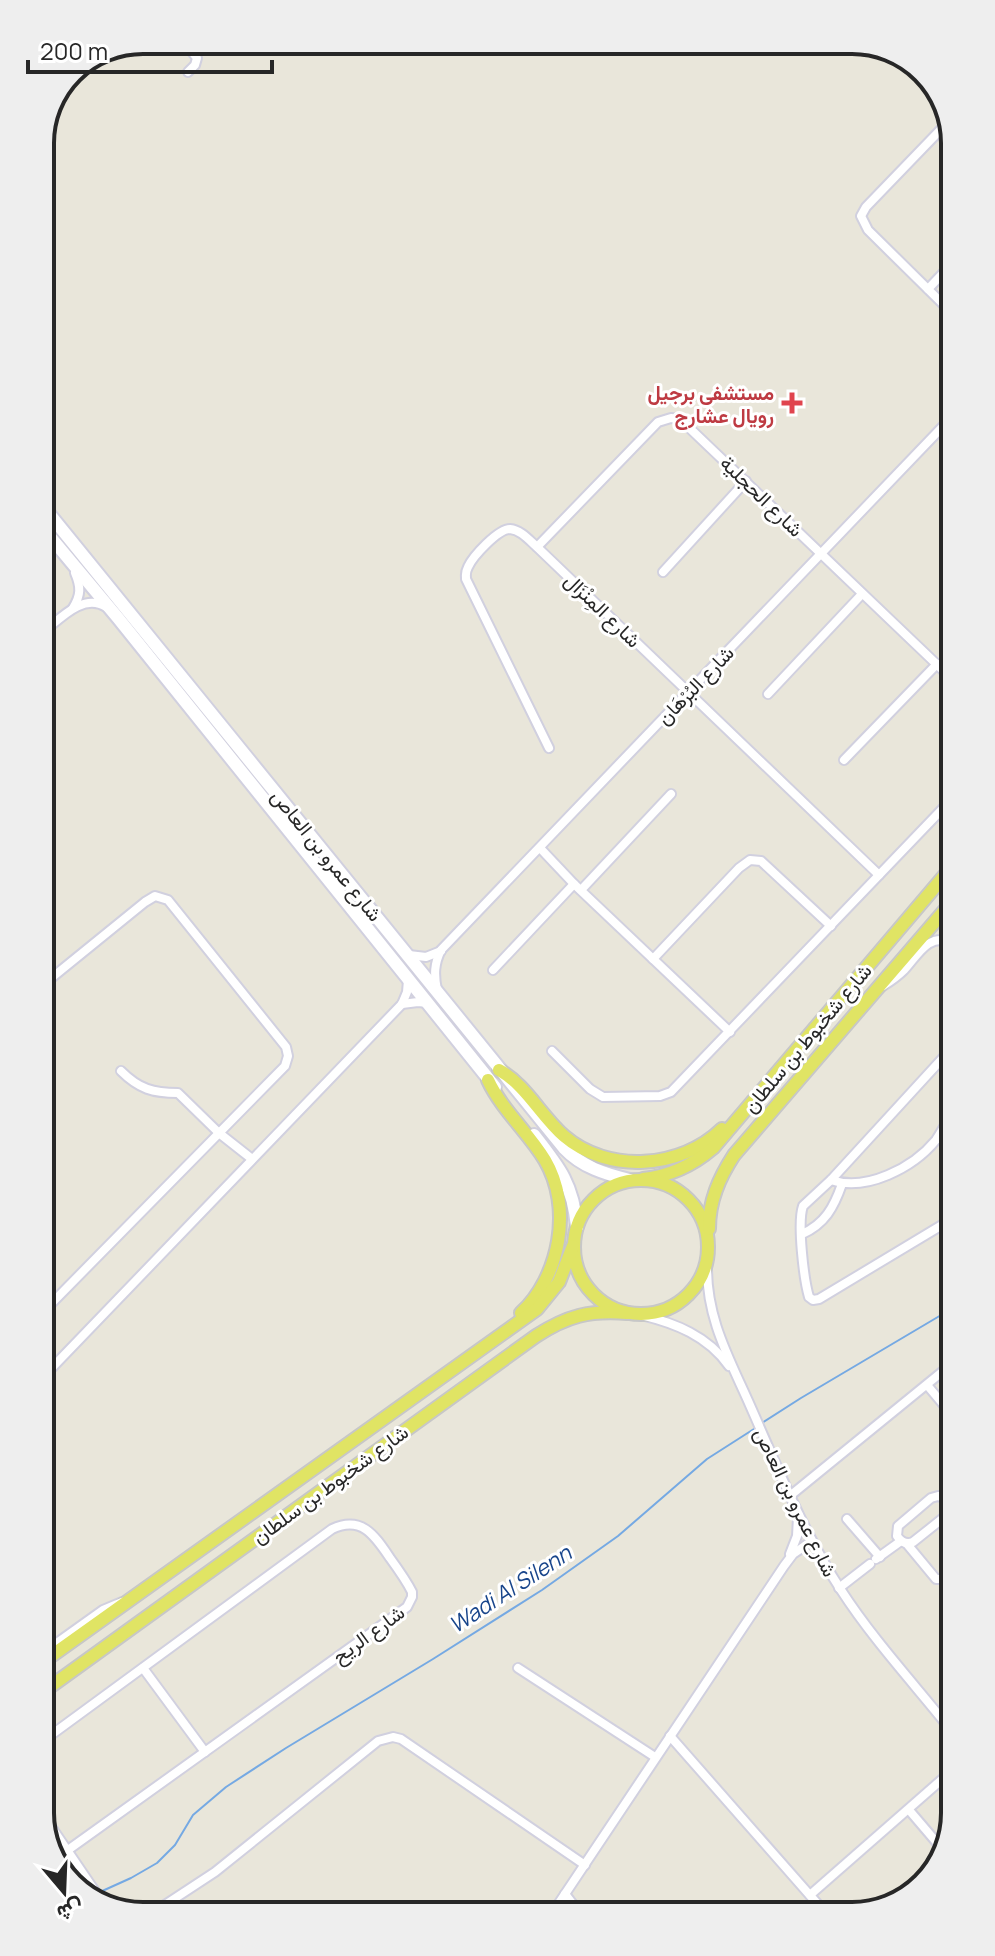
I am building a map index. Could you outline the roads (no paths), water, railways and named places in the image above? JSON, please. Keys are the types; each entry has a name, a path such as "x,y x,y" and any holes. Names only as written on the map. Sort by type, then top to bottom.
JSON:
{"main road":[{"name":"شارع عمرو بن العاص","path":"54,520 499,1070 574,1158 591,1168 636,1180"},
{"name":"شارع عمرو بن العاص","path":"54,541 560,1168 571,1190 577,1227"},
{"name":"شارع شخبوط بن سلطان","path":"636,1180 667,1175 713,1148 941,880"},
{"name":"شارع شخبوط بن سلطان","path":"709,1240 712,1199 734,1155 941,914"},
{"path":"499,1070 513,1080 553,1126 578,1147 620,1160 666,1160 696,1149 719,1132 789,1051 811,1033"},
{"path":"442,1376 450,1365 528,1307 546,1280 556,1251 559,1208 554,1181 546,1163 496,1096 488,1080"},
{"path":"636,1180 662,1183 680,1191 694,1204 704,1221 709,1240 707,1264 689,1294 675,1305 641,1315 609,1307 594,1296 575,1264 573,1246 581,1216 589,1203 614,1185 636,1180"},
{"name":"شارع شخبوط بن سلطان","path":"54,1654 537,1309 559,1282 573,1246"},
{"name":"شارع شخبوط بن سلطان","path":"54,1684 536,1336 560,1322 581,1315 627,1313"}],"street":[{"path":"188,72 195,65 197,58 194,54"},
{"path":"940,131 866,207 861,216 868,230 941,302"},
{"path":"928,289 941,275"},
{"name":"شارع الحجلية","path":"537,547 658,422 675,418 684,421 941,668"},
{"name":"شارع البُرْهَان","path":"441,950 941,428"},
{"path":"663,572 746,481"},
{"name":"شارع المِنْزَال","path":"549,748 466,576 469,564 507,529 518,531 537,547 879,875"},
{"path":"71,561 81,588 73,609"},
{"path":"768,694 862,594"},
{"path":"54,624 85,603 98,602 118,618"},
{"path":"844,760 937,664"},
{"path":"493,970 671,794"},
{"path":"552,1051 598,1095 608,1098 660,1096 674,1090 941,810"},
{"path":"540,848 730,1032"},
{"path":"653,959 750,860 761,861 831,926"},
{"path":"54,976 145,902 155,896 168,900 286,1047 288,1056 285,1066 54,1300"},
{"path":"875,989 897,977 929,942 941,939"},
{"path":"409,955 426,957 441,950"},
{"path":"438,992 434,971 441,950"},
{"path":"54,1366 402,1004 408,978"},
{"path":"402,1004 428,1003"},
{"path":"941,1060 801,1209 807,1295 816,1300 941,1226"},
{"path":"121,1071 130,1080 154,1093 178,1093 219,1133 252,1159"},
{"path":"831,1180 842,1184 857,1183 902,1168 915,1160 941,1131"},
{"path":"802,1234 829,1213 842,1184"},
{"name":"شارع عمرو بن العاص","path":"707,1264 711,1312 719,1336 812,1541 863,1622 941,1718"},
{"name":"شارع عمرو بن العاص","path":"641,1315 678,1326 695,1335 724,1359 736,1376"},
{"path":"791,1495 941,1373"},
{"path":"927,1385 941,1401"},
{"path":"941,1497 935,1497 900,1523 896,1533 936,1579 941,1579"},
{"path":"784,1566 797,1536 798,1513"},
{"path":"847,1519 875,1560"},
{"path":"839,1588 875,1560 904,1542 913,1542 941,1520"},
{"name":"شارع الريح","path":"54,1733 339,1526 355,1525 374,1536 410,1587 411,1603 65,1852"},
{"path":"560,1902 784,1566 793,1554 812,1541"},
{"path":"54,1645 103,1610 127,1602"},
{"path":"143,1668 205,1752"},
{"path":"518,1668 655,1757"},
{"path":"670,1736 816,1902"},
{"path":"169,1902 215,1872 378,1741 386,1738 401,1739 585,1865"},
{"path":"810,1895 941,1781"},
{"path":"909,1810 936,1842"},
{"path":"57,1835 68,1850"},
{"path":"565,1894 571,1902"}],"waterway":[{"name":"Wadi Al Silenn","path":"762,1423 941,1315"},
{"name":"Wadi Al Silenn","path":"104,1890 157,1863 175,1845 193,1815 226,1787 542,1590 618,1536 707,1459 757,1427"}],"place":[{"name":"مستشفى برجيل رويال عشارج","path":"792,403"}]}
